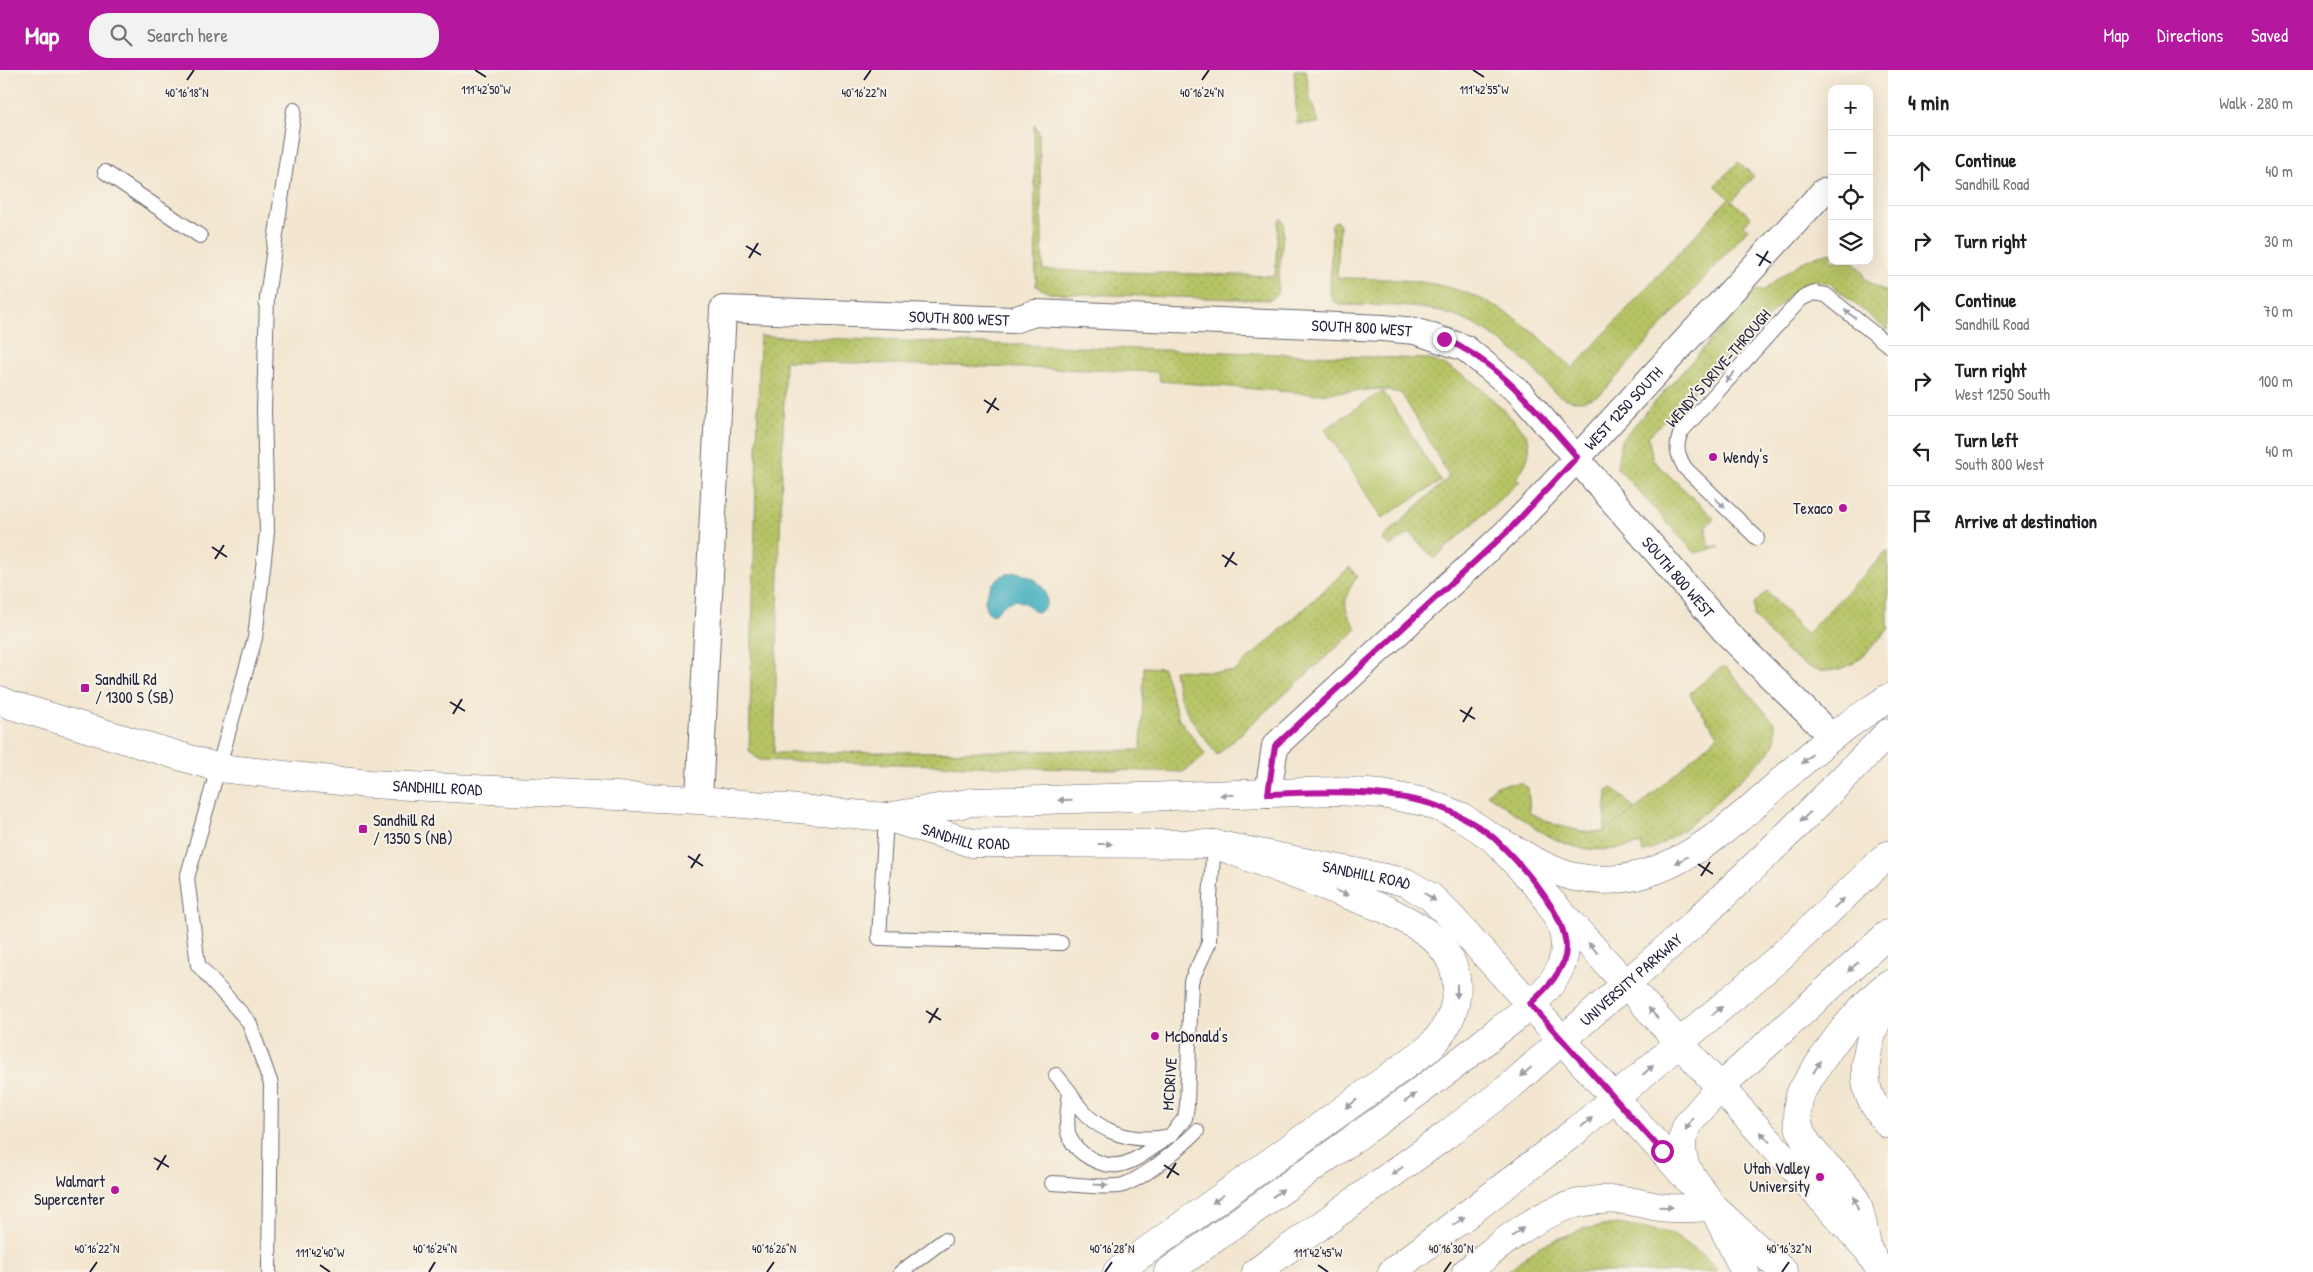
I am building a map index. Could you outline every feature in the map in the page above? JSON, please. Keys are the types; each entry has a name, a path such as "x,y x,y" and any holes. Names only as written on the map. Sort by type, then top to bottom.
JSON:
{"main road":[{"path":"1493,838 1550,867 1575,877 1613,880 1662,869 1690,855 1779,784 1832,737 1888,698"},
{"name":"SANDHILL ROAD","path":"0,700 11,705 219,768 369,784 699,800 886,817 972,844 1214,844 1405,882 1431,897 1713,1207"},
{"name":"UNIVERSITY PARKWAY","path":"1256,1272 1507,1090 1695,923 1792,830 1888,733"},
{"name":"SANDHILL ROAD","path":"886,817 973,802 1338,791 1382,794 1425,802 1460,816 1493,838 1720,1087 1875,1261"},
{"path":"1117,1272 1428,1049 1449,1024 1457,998 1458,986 1450,959 1428,934 1412,923 1387,910 1214,844"},
{"path":"1392,1272 1577,1130 1779,958 1888,855"},
{"path":"1168,1272 1453,1068 1530,1004 1551,984 1566,950 1565,932 1558,916 1543,893"},
{"path":"1745,1272 1713,1207 1686,1167 1682,1154 1682,1141 1686,1125 1720,1087 1888,934"},
{"path":"1875,1261 1854,1196 1805,1142 1798,1124 1797,1104 1801,1092 1845,1027 1872,997 1888,984"},
{"path":"1888,1002 1874,1026 1870,1038 1867,1088 1881,1116 1888,1124"},
{"path":"1466,1272 1534,1220 1557,1209 1606,1200 1634,1202 1660,1207 1713,1207 1784,1272"}],"street":[{"name":"WEST 1250 SOUTH","path":"1268,794 1275,746 1509,530 1823,192"},
{"name":"SOUTH 800 WEST","path":"699,800 724,309 1013,320 1034,313 1383,328 1415,331 1465,348 1520,393 1725,631 1832,737"}],"lane":[{"path":"269,1272 271,1084 249,1022 198,966 187,878 255,638 267,532 264,410 267,297 294,110"},
{"path":"105,172 200,236"},
{"name":"WENDY'S DRIVE-THROUGH","path":"1757,538 1685,468 1677,454 1677,442 1681,432 1801,299 1814,293 1826,295 1888,345"},
{"path":"886,817 879,938 1062,943"},
{"name":"MCDRIVE","path":"1070,1092 1069,1138 1079,1149 1104,1164 1117,1165 1129,1162 1170,1136 1185,1118 1191,981 1209,943 1214,844"},
{"path":"1056,1075 1070,1092 1077,1108 1090,1120 1109,1131 1126,1137 1144,1140 1170,1136"},
{"path":"1052,1182 1120,1186 1133,1181 1178,1150 1197,1131"},
{"path":"901,1272 944,1240"}],"green space":[{"path":"1294,70 1306,70 1310,99 1319,123 1297,124"},
{"path":"1034,125 1039,132 1043,270 1275,276 1278,223 1281,218 1284,224 1277,295 1270,300 1049,293 1036,286"},
{"path":"1738,162 1754,176 1732,201 1751,217 1744,225 1748,229 1605,390 1590,399 1573,401 1558,395 1530,365 1511,349 1479,327 1457,317 1429,309 1340,305 1332,300 1330,292 1332,224 1336,221 1340,224 1337,278 1416,281 1462,291 1484,300 1507,313 1537,335 1573,368 1729,198 1715,185"},
{"path":"1828,253 1828,265 1856,265 1863,273 1864,278 1888,294 1888,331 1831,284 1814,280 1799,286 1648,437 1653,460 1714,518 1706,527 1708,546 1720,547 1695,553 1617,468 1621,440 1756,290 1763,291 1787,272 1821,254"},
{"path":"760,336 1427,359 1440,363 1464,376 1505,411 1526,433 1529,452 1522,470 1516,478 1520,481 1434,559 1410,533 1391,546 1382,539 1449,477 1401,393 1380,389 1314,394 1160,381 1158,372 785,361 774,753 1141,750 1144,667 1163,668 1179,719 1205,754 1199,761 1183,772 759,760 749,751"},
{"path":"1383,391 1441,481 1382,518 1325,429"},
{"path":"1888,550 1888,630 1855,662 1839,669 1825,671 1811,667 1786,651 1754,617 1754,604 1767,591 1806,634"},
{"path":"1350,567 1357,576 1347,597 1346,609 1357,629 1217,755 1189,716 1179,695 1174,670 1234,672"},
{"path":"1726,667 1773,721 1776,737 1769,753 1694,821 1661,844 1643,853 1641,844 1615,849 1593,850 1575,847 1541,832 1487,794 1496,785 1521,783 1528,788 1530,813 1556,825 1581,831 1602,832 1635,810 1718,735 1693,701 1690,693 1720,668"},
{"path":"1613,788 1635,809 1604,832 1607,791"},
{"path":"1617,1224 1670,1233 1706,1257 1718,1272 1506,1272 1538,1247 1582,1229"}],"water":[{"path":"1016,572 1031,577 1041,586 1047,600 1045,608 1036,612 1025,603 1016,600 1007,603 992,615 985,606 986,595 996,580 1006,574"}],"place":[{"name":"Wendy's","path":"1713,457"},
{"name":"Texaco","path":"1843,508"},
{"name":"Sandhill Rd / 1300 S (SB)","path":"85,688"},
{"name":"Sandhill Rd / 1350 S (NB)","path":"363,829"},
{"name":"McDonald's","path":"1155,1036"},
{"name":"Utah Valley University","path":"1820,1177"},
{"name":"Walmart Supercenter","path":"115,1190"}],"route":[{"path":"1444,339 1465,348 1520,393 1577,457 1509,530 1275,746 1268,794 1338,791 1382,794 1425,802 1460,816 1493,838 1543,893 1558,916 1565,932 1566,950 1560,967 1551,984 1530,1004 1662,1151"}]}
